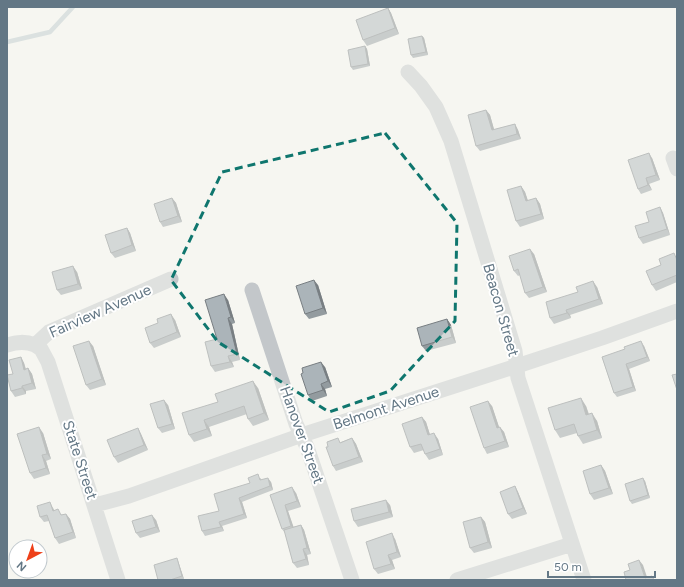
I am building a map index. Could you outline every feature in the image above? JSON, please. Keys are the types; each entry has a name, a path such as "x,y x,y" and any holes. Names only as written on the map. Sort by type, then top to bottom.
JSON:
{"street":[{"name":"Beacon Street","path":"408,72 421,86 436,107 451,141 516,351 518,378 584,580"},
{"name":"Fairview Avenue","path":"7,345 21,342 35,344 49,332 171,279"},
{"name":"Hanover Street","path":"252,290 296,424 307,447 352,580"},
{"name":"Belmont Avenue","path":"95,505 129,496 302,435 602,338 677,311"},
{"name":"State Street","path":"35,344 41,349 48,362 118,580"},
{"path":"457,580 572,544"}],"highlighted area":[{"path":"385,133 457,223 455,321 390,391 329,412 218,342 171,280 222,172"}],"building":[{"path":"388,8 395,28 363,40 356,20"},
{"path":"422,36 426,52 411,55 408,39"},
{"path":"365,46 368,64 351,67 348,50"},
{"path":"486,110 492,130 515,124 517,134 476,146 468,115"},
{"path":"649,153 656,175 646,178 648,185 638,189 628,160"},
{"path":"521,186 526,201 536,198 541,214 516,221 507,190"},
{"path":"172,198 178,216 160,222 154,204"},
{"path":"660,207 667,229 639,238 635,226 649,222 646,212"},
{"path":"127,228 132,245 111,253 105,235"},
{"path":"530,249 543,287 525,293 518,269 514,271 509,256"},
{"path":"674,253 677,260 677,275 652,285 646,271 661,265 659,259"},
{"path":"73,266 78,284 57,290 52,272"},
{"path":"314,280 323,308 305,314 296,286"},
{"path":"593,281 599,299 566,310 567,313 550,318 546,302 578,292 576,287"},
{"path":"224,294 231,317 228,318 237,354 228,356 230,362 211,366 205,342 217,339 205,300"},
{"path":"171,314 177,332 150,343 145,328 158,323 157,319"},
{"path":"447,319 452,337 422,346 417,328"},
{"path":"89,341 102,379 86,385 73,346"},
{"path":"641,341 647,357 626,364 633,387 614,393 602,357 625,349 624,347"},
{"path":"21,357 24,370 28,368 32,383 11,391 7,375 13,374 9,360"},
{"path":"321,362 328,381 321,384 323,390 308,395 301,374 303,373 302,368"},
{"path":"677,374 677,390 672,375"},
{"path":"253,381 264,413 248,419 244,406 204,420 207,429 189,435 182,413 218,402 215,394"},
{"path":"581,398 586,415 592,413 597,430 578,436 574,424 555,430 548,408"},
{"path":"164,400 172,424 158,428 150,404"},
{"path":"488,401 497,428 500,427 505,441 484,448 470,407"},
{"path":"422,417 428,435 434,433 440,449 425,454 421,444 410,447 402,424"},
{"path":"39,427 47,454 42,455 46,468 30,473 17,434"},
{"path":"138,428 144,445 114,457 107,440"},
{"path":"338,438 340,443 352,438 359,457 333,466 326,447 328,447 327,442"},
{"path":"601,465 609,488 590,494 583,471"},
{"path":"258,474 260,480 268,478 270,486 239,498 244,514 219,522 221,527 202,531 198,516 219,511 214,494 250,483 248,478"},
{"path":"643,478 648,495 630,501 625,484"},
{"path":"515,486 523,508 508,514 500,492"},
{"path":"292,487 297,501 285,505 291,526 282,529 270,495"},
{"path":"386,500 389,512 354,521 351,509"},
{"path":"50,502 53,511 58,509 61,515 66,514 73,532 55,538 47,515 40,517 37,506"},
{"path":"152,515 156,527 136,533 132,521"},
{"path":"481,517 488,542 470,548 463,522"},
{"path":"301,525 307,548 303,549 306,559 293,563 284,530"},
{"path":"392,533 397,552 388,555 391,564 374,569 366,542"},
{"path":"177,558 182,576 170,580 158,580 154,565"},
{"path":"639,560 645,578 652,576 654,580 626,580 624,572 630,570 628,564"}],"waterway":[{"path":"7,42 50,32 73,7"}]}
